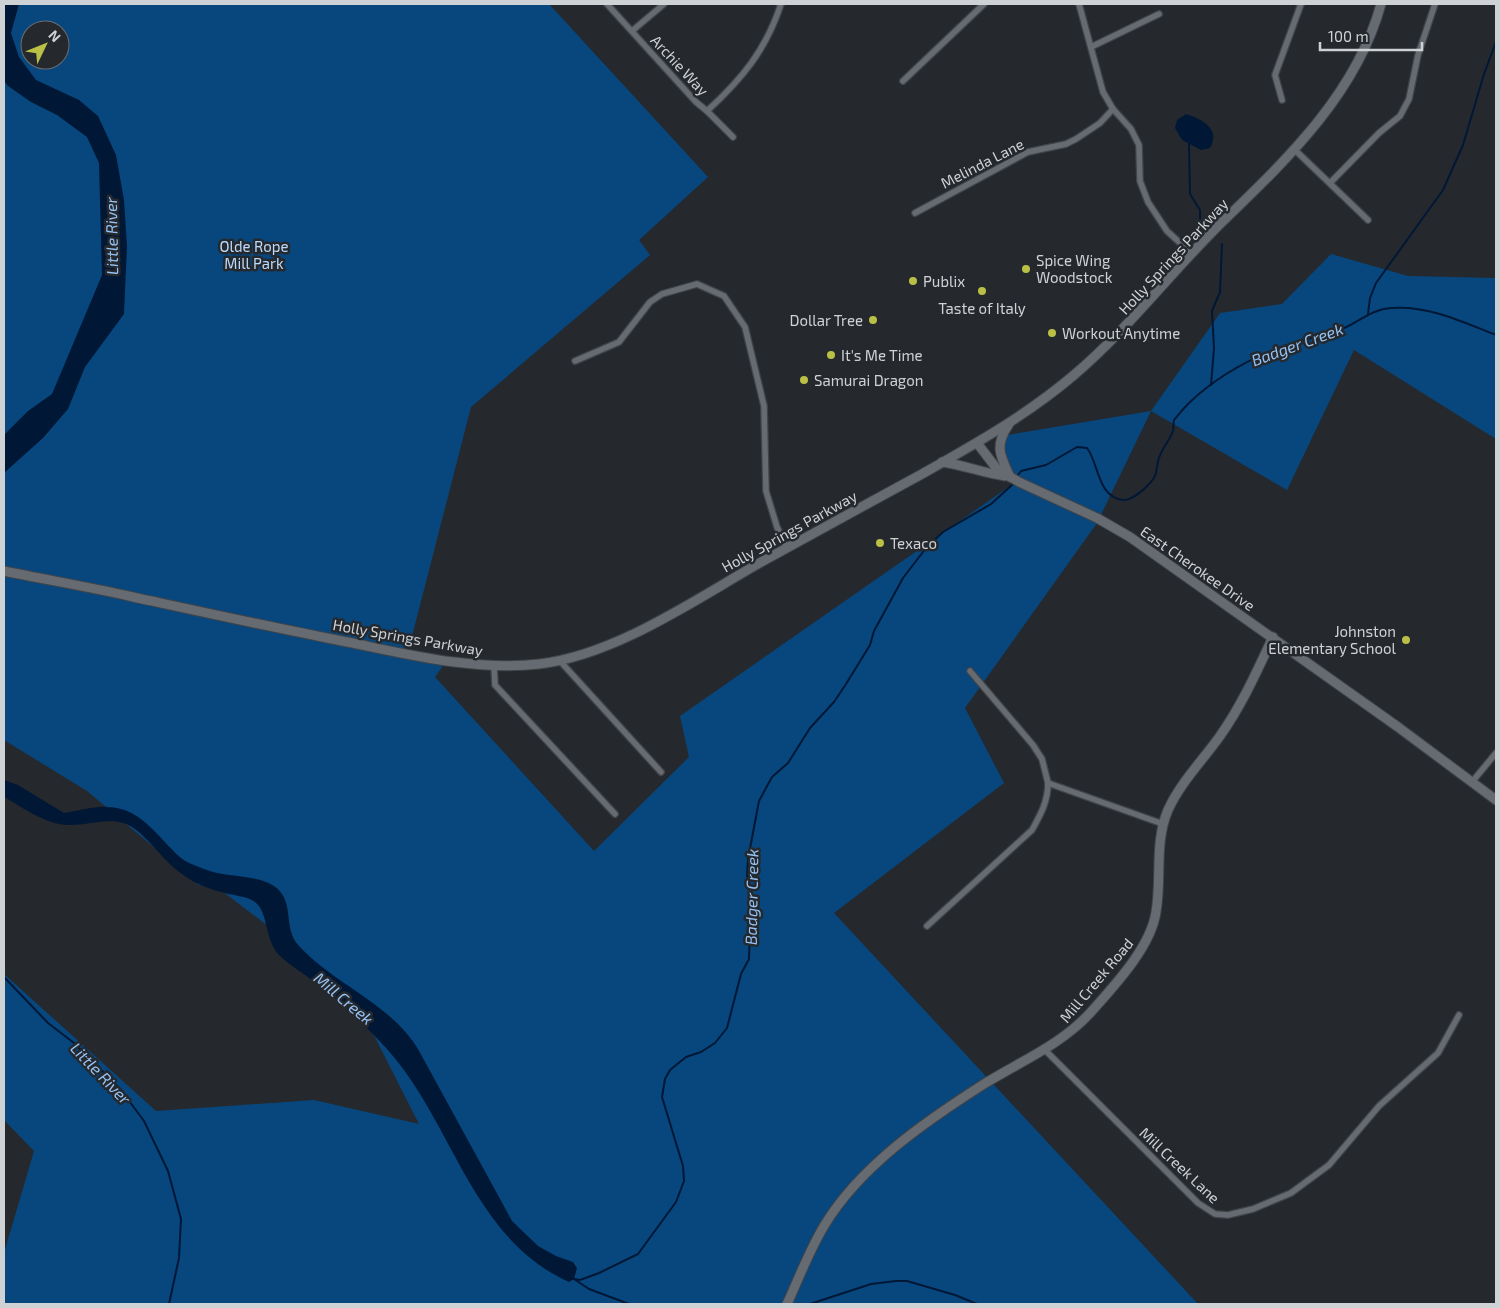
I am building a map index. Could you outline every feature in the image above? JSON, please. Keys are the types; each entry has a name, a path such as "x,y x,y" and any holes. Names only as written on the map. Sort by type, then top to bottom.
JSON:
{"main road":[{"name":"Holly Springs Parkway","path":"4,570 393,651 494,665 525,665 560,661 616,642 976,443 1011,422 1091,360 1139,312 1191,253 1295,150 1315,127 1348,80 1364,49 1381,4"},
{"path":"1010,477 999,452 1003,434 1011,422"},
{"name":"East Cherokee Drive","path":"976,443 990,463 1010,477 1098,518 1130,538 1273,637 1496,800"},
{"path":"942,462 1010,477"},
{"name":"Mill Creek Road","path":"787,1304 823,1227 857,1183 893,1150 985,1084 1046,1050 1072,1032 1130,965 1150,934 1156,914 1159,842 1163,824 1180,790 1238,707 1273,637"}],"street":[{"name":"Archie Way","path":"607,4 696,102 708,111 733,87 749,66 773,30 781,4"},
{"path":"632,31 664,4"},
{"path":"903,81 984,4"},
{"path":"1079,4 1103,92 1113,109 1131,129 1139,145 1142,188 1154,214 1178,244 1191,253"},
{"path":"1282,100 1275,76 1301,4"},
{"path":"1330,183 1379,133 1400,116 1409,99 1418,55 1435,4"},
{"path":"1091,47 1159,14"},
{"name":"Melinda Lane","path":"915,213 1028,152 1066,144 1100,122 1113,109"},
{"path":"708,111 733,137"},
{"path":"1295,150 1368,220"},
{"path":"575,361 619,342 650,302 662,294 697,284 724,296 745,326 762,390 766,490 777,527 787,548"},
{"path":"560,661 661,772"},
{"path":"494,665 495,685 615,814"},
{"path":"927,926 1032,830 1042,812 1048,795 1048,783 1042,759 970,671"},
{"path":"1472,782 1496,753"},
{"path":"1048,783 1163,824"},
{"name":"Mill Creek Lane","path":"1046,1050 1198,1203 1215,1214 1228,1215 1275,1201 1291,1193 1328,1165 1380,1106 1438,1054 1459,1015"}],"green space":[{"name":"Olde Rope Mill Park","path":"4,4 549,4 708,177 639,240 650,255 471,407 409,648 418,657 445,663 435,677 594,851 689,757 680,716 1013,484 1001,436 1151,411 1097,523 965,708 1004,783 834,913 1198,1304 4,1304 4,1253 34,1151 4,1120 4,974 156,1111 314,1100 419,1124 352,992 279,955 277,933 217,887 199,885 87,791 4,740"},
{"path":"1331,254 1408,276 1496,278 1496,439 1354,350 1287,490 1151,411 1220,313 1282,304"}],"water":[{"path":"4,4 19,4 11,33 20,58 20,70 29,70 36,80 79,100 98,116 116,155 124,200 127,246 124,314 85,367 68,409 43,438 4,473 4,435 28,411 52,394 102,275 99,163 87,137 57,115 31,102 4,81"},
{"path":"1186,114 1204,122 1211,130 1213,141 1210,148 1201,150 1182,140 1175,128 1177,120"},
{"path":"4,780 18,785 64,813 108,807 131,813 149,825 181,858 195,866 221,874 267,882 281,892 285,899 291,931 299,946 313,960 378,1006 406,1033 418,1049 512,1221 538,1246 556,1256 573,1262 577,1268 574,1279 569,1282 536,1262 508,1237 486,1208 466,1176 410,1078 387,1049 354,1015 279,955 271,942 263,913 255,902 245,897 208,888 192,881 167,861 138,831 123,823 110,821 68,825 51,822 34,815 4,797"}],"waterway":[{"path":"1368,314 1370,298 1376,283 1443,190 1463,145 1484,74 1496,42"},
{"path":"1189,144 1190,194 1200,210 1200,219"},
{"path":"1211,385 1214,348 1212,311 1220,292 1222,244"},
{"name":"Badger Creek","path":"1018,475 1021,471 1046,465 1077,447 1087,448 1103,486 1108,493 1114,498 1123,500 1132,498 1146,487 1155,476 1160,454 1173,431 1174,420 1189,403 1212,383 1251,360 1293,343 1340,330 1377,311 1391,308 1418,309 1458,320 1496,335"},
{"name":"Badger Creek","path":"574,1279 580,1280 599,1273 638,1254 676,1202 684,1181 683,1166 662,1097 665,1079 670,1070 686,1057 701,1052 715,1043 727,1028 741,974 749,959 751,894 747,875 748,859 759,801 772,777 788,763 810,728 834,702 870,645 874,631 903,578 926,548 943,532 991,504 1012,485"},
{"name":"Little River","path":"4,977 48,1023 74,1043 121,1090 144,1121 168,1171 181,1219 179,1258 169,1304"},
{"name":"Mill Creek","path":"574,1279 589,1289 629,1304"},
{"name":"Mill Creek","path":"810,1304 871,1284 896,1281 907,1281 955,1295 977,1304"}],"place":[{"name":"Spice Wing Woodstock","path":"1026,269"},
{"name":"Publix","path":"913,281"},
{"name":"Taste of Italy","path":"982,291"},
{"name":"Dollar Tree","path":"873,320"},
{"name":"Workout Anytime","path":"1052,333"},
{"name":"It's Me Time","path":"831,355"},
{"name":"Samurai Dragon","path":"804,380"},
{"name":"Texaco","path":"880,543"},
{"name":"Johnston Elementary School","path":"1406,640"}]}
